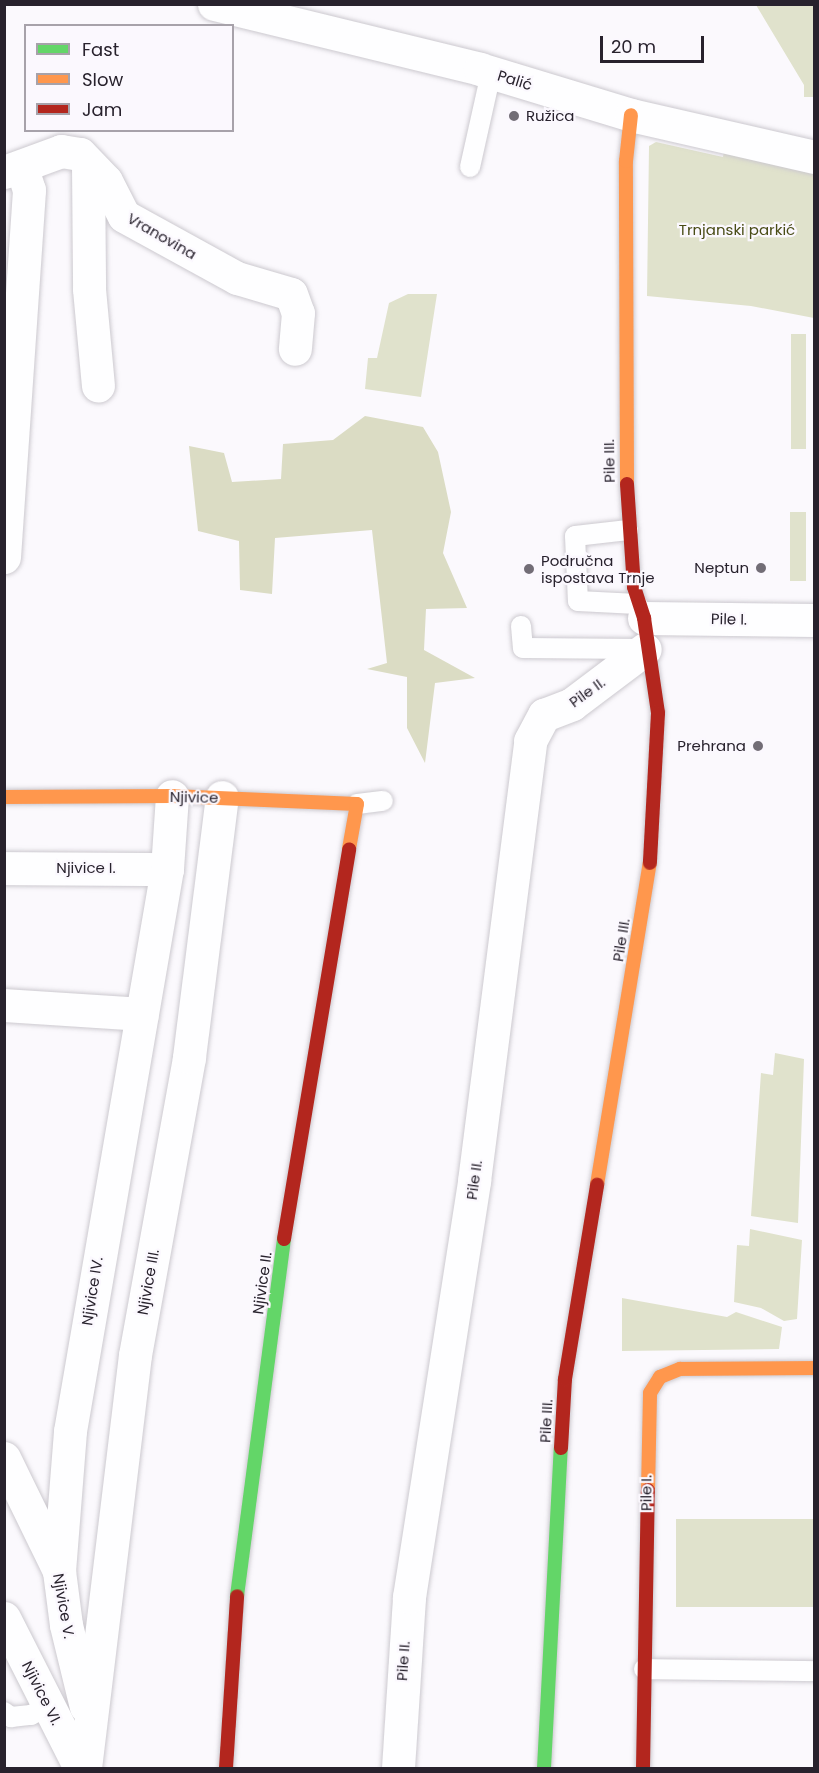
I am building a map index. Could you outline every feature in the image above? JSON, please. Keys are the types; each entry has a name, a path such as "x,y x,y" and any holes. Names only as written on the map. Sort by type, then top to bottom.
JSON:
{"street":[{"name":"Palić","path":"214,4 491,73 631,115 814,156"},
{"name":"Pile III.","path":"544,1768 565,1379 649,870 658,772 658,713 628,530 625,299 631,115"},
{"name":"Vranovina","path":"13,170 71,150 106,181 124,216 237,278 291,294 298,313 295,349"},
{"path":"88,165 89,289 98,386"},
{"path":"4,556 29,190 13,170"},
{"name":"Pile I.","path":"642,624 814,620"},
{"name":"Pile II.","path":"398,1768 409,1597 474,1181 530,741 544,715 572,704 642,624"},
{"name":"Njivice","path":"4,797 172,796 357,804"},
{"name":"Njivice IV.","path":"59,1571 70,1431 166,869 172,796"},
{"name":"Njivice III.","path":"82,1768 91,1729 135,1356 189,1057 222,797"},
{"name":"Njivice II.","path":"226,1768 236,1603 288,1212 357,804"},
{"name":"Njivice I.","path":"4,868 166,869"},
{"path":"4,1005 142,1014"},
{"name":"Pile I.","path":"643,1768 650,1393 660,1377 680,1370 814,1368"},
{"name":"Njivice V.","path":"4,1458 59,1571 66,1625 91,1729"},
{"name":"Njivice VI.","path":"4,1618 82,1768"}],"lane":[{"path":"470,167 491,73"},
{"path":"628,530 575,536 578,601 642,624"},
{"path":"521,626 523,648 642,624"},
{"name":"Njivice","path":"357,804 382,801"},
{"path":"644,1669 814,1671"},
{"path":"4,1712 11,1718 31,1715 48,1706"}],"green space":[{"path":"756,5 814,5 813,97 804,97 804,85"},
{"name":"Trnjanski parkić","path":"656,142 723,157 724,151 814,174 814,318 751,306 647,296 649,146"},
{"path":"408,294 437,294 421,397 365,389 368,358 377,358 389,303"},
{"path":"791,334 806,334 806,449 791,449"},
{"path":"365,416 423,427 438,452 451,512 443,553 467,608 426,609 424,650 475,678 435,683 425,763 407,728 407,677 367,669 387,663 372,530 275,538 272,594 240,590 239,541 198,531 189,446 224,453 232,482 281,479 283,444 333,440"},
{"path":"790,512 806,512 806,581 790,581"},
{"path":"775,1053 804,1059 798,1223 751,1216 761,1073 773,1075"},
{"path":"750,1229 802,1240 797,1319 784,1321 761,1308 734,1302 737,1245 749,1246"},
{"path":"622,1298 727,1317 736,1312 782,1327 779,1349 622,1351"},
{"path":"676,1519 814,1519 814,1607 676,1607"}],"traffic: fast":[{"path":"237,1596 284,1239"},
{"path":"544,1768 561,1448"}],"traffic: slow":[{"path":"627,484 626,161 631,115"},
{"path":"4,797 172,796 357,804 349,849"},
{"path":"597,1185 650,863"},
{"path":"648,1490 650,1393 660,1377 680,1369 814,1368"}],"traffic: jam":[{"path":"627,484 634,587 644,618 658,713 650,863"},
{"path":"284,1239 349,849"},
{"path":"561,1448 565,1379 597,1185"},
{"path":"643,1768 648,1490"},
{"path":"226,1768 237,1596"}],"place":[{"name":"Ružica","path":"514,116"},
{"name":"Neptun","path":"761,568"},
{"name":"Područna ispostava Trnje","path":"529,569"},
{"name":"Prehrana","path":"758,746"}]}
